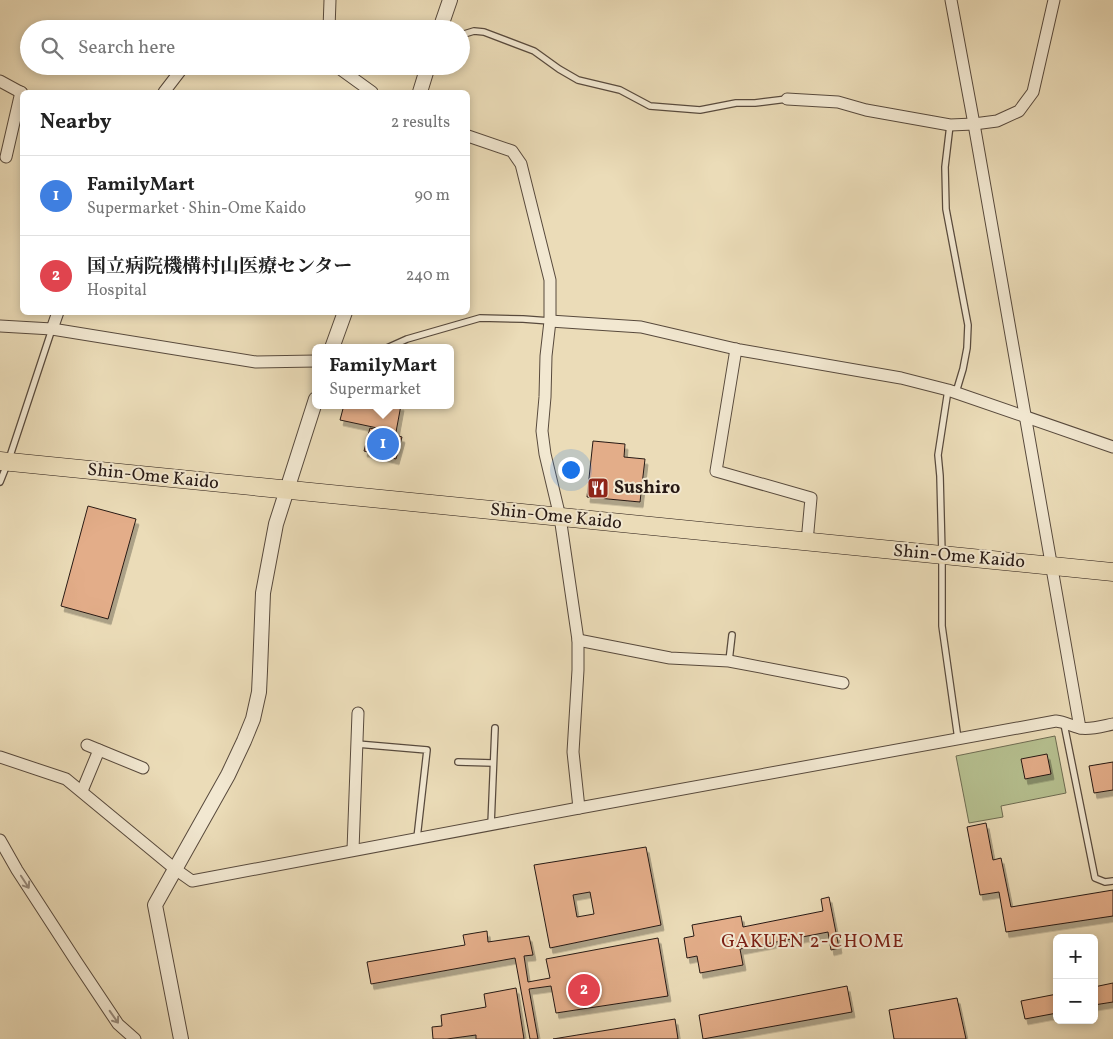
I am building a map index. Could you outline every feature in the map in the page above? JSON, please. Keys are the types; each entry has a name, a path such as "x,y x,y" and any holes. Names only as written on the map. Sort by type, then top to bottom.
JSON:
{"main road":[{"name":"Shin-Ome Kaido","path":"4,462 1113,572"}],"street":[{"path":"329,20 330,0"},
{"path":"443,20 450,0"},
{"path":"951,0 1080,728"},
{"path":"787,99 838,102 866,110 950,125 997,121 1020,111 1033,92 1054,0"},
{"path":"166,90 177,75"},
{"path":"348,75 369,90"},
{"path":"421,90 425,75"},
{"path":"0,81 20,92"},
{"path":"6,157 20,101"},
{"path":"470,137 512,151 521,164 550,280 550,321 542,431 545,454 560,517 578,640 573,752 579,808"},
{"path":"52,329 57,315"},
{"path":"333,344 344,315"},
{"path":"550,321 641,327 736,349 901,378 948,390 1113,447"},
{"path":"0,326 52,329 256,362 312,361"},
{"path":"736,349 716,471 811,498 807,542"},
{"path":"181,1039 155,905 228,775 253,719 259,685 263,593 276,524 313,409"},
{"path":"578,640 670,658 730,661 843,683"},
{"path":"354,850 358,714"},
{"path":"0,757 66,779 192,880 1056,721 1080,728 1113,724"},
{"path":"87,745 143,768"},
{"path":"82,791 98,750"},
{"path":"0,840 17,870 118,1024 135,1039"}],"lane":[{"path":"470,32 484,32 534,51 559,70 578,80 620,90 650,106 700,110 787,99"},
{"path":"950,125 945,167 946,209 968,325 967,348 956,389 948,390 938,455 942,556 942,626 958,739"},
{"path":"395,344 406,339 480,318 550,321"},
{"path":"0,482 4,462 52,329"},
{"path":"730,661 732,635"},
{"path":"1064,722 1095,878 1105,882 1113,881"},
{"path":"491,825 496,728"},
{"path":"357,744 427,750 417,838"},
{"path":"458,762 493,763"}],"green space":[{"path":"1055,736 1066,793 1001,806 1003,817 969,823 956,756"}],"building":[{"path":"343,409 400,409 396,432 340,420"},
{"path":"370,428 402,437 396,459 364,451"},
{"path":"593,441 625,444 624,457 645,459 640,502 587,497"},
{"path":"88,506 136,519 108,619 61,606"},
{"path":"1047,754 1051,774 1025,779 1021,759"},
{"path":"1113,762 1113,790 1094,793 1089,766"},
{"path":"986,823 993,860 1001,858 1011,907 1113,890 1113,916 1006,932 999,892 980,895 967,827"},
{"path":"646,847 661,925 550,948 534,865","holes":["590,892 594,914 577,917 573,895"]},
{"path":"829,897 839,948 831,950 828,932 740,949 743,965 700,973 697,956 687,958 684,938 694,936 692,925 741,916 743,927 823,911 821,899"},
{"path":"487,931 488,942 529,936 533,955 524,956 528,982 550,978 546,959 658,938 668,996 556,1013 551,986 529,989 538,1039 530,1039 515,958 371,984 367,962 465,945 463,935"},
{"path":"1113,983 1113,1002 1098,1004 1098,986"},
{"path":"847,986 852,1012 703,1039 699,1015"},
{"path":"516,988 524,1039 476,1039 476,1035 433,1039 432,1027 442,1026 441,1015 486,1007 484,994"},
{"path":"1053,995 1053,1014 1025,1019 1021,1001"},
{"path":"957,998 966,1039 894,1039 889,1010"},
{"path":"675,1019 678,1039 553,1039"}],"place":[{"name":"FamilyMart","path":"383,444"},
{"name":"Sushiro","path":"598,488"},
{"name":"国立病院機構村山医療センター","path":"584,990"}],"district":[{"name":"GAKUEN 2-CHOME","path":"813,942"}]}
